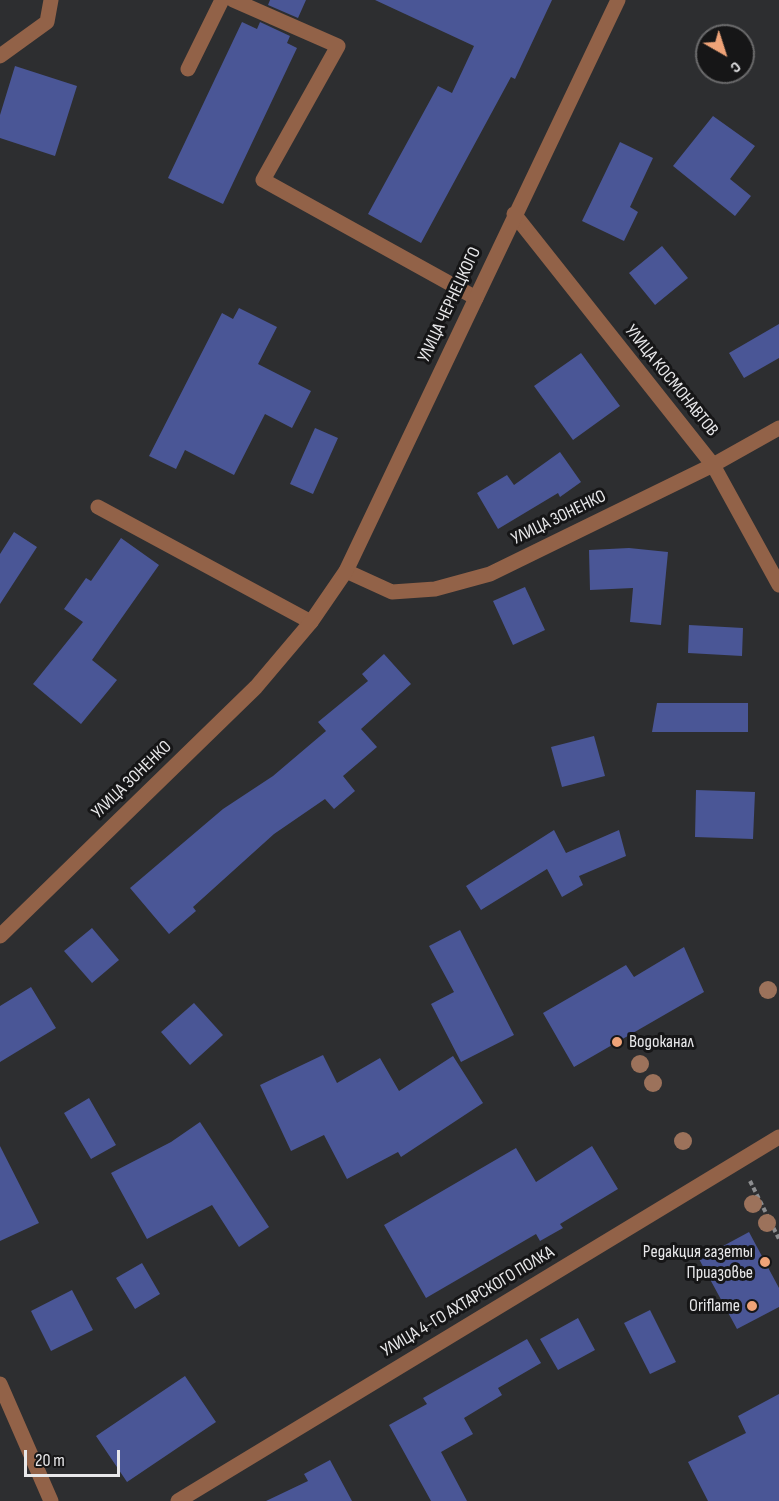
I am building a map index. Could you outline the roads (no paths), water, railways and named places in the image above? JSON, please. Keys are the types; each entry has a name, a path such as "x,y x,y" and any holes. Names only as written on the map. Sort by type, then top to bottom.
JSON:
{"street":[{"path":"0,56 47,22 51,0"},
{"path":"188,69 222,0"},
{"path":"233,0 338,46 263,180 476,298"},
{"name":"УЛИЦА ЧЕРНЕЦКОГО","path":"311,622 346,571 514,214 618,0"},
{"name":"УЛИЦА КОСМОНАВТОВ","path":"514,214 713,465 779,585"},
{"name":"УЛИЦА ЗОНЕНКО","path":"346,571 393,592 435,590 490,574 713,465 779,428"},
{"path":"98,507 311,622"},
{"name":"УЛИЦА ЗОНЕНКО","path":"0,936 256,687 311,622"},
{"name":"УЛИЦА 4-ГО АХТАРСКОГО ПОЛКА","path":"178,1501 779,1137"},
{"path":"0,1384 51,1501"}],"place":[{"name":"Водоканал","path":"617,1042"},
{"name":"Редакция газеты Приазовье","path":"765,1262"},
{"name":"Oriflame","path":"752,1306"}]}
